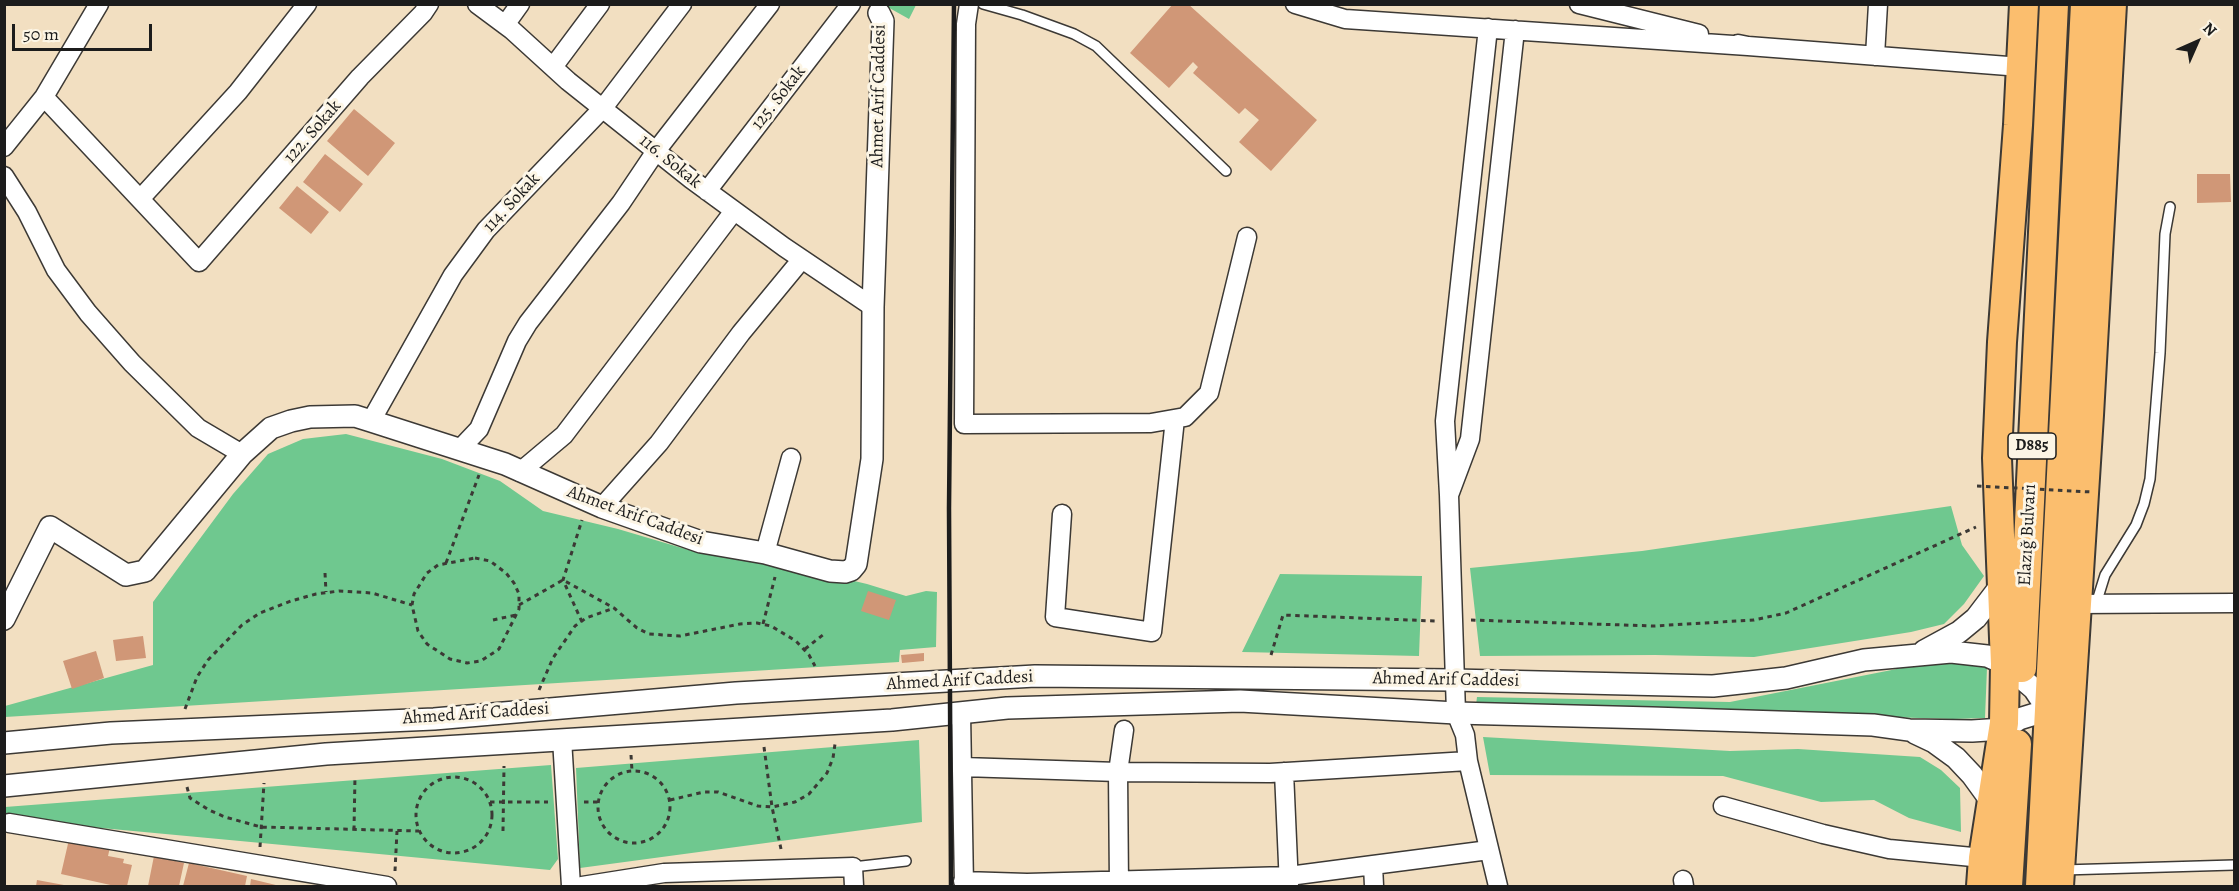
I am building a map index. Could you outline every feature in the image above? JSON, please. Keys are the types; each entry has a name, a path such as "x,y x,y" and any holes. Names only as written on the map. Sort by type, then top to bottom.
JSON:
{"highway":[{"path":"2013,671 2002,584 1997,458 2002,342 2024,4"},
{"name":"Elazığ Bulvarı","path":"2008,886 2012,827 2013,671 2054,4"},
{"name":"Elazığ Bulvarı","path":"2053,881 2048,711 2085,4"},
{"path":"2081,100 2105,4"},
{"path":"2053,881 2086,604 2090,415 2112,4"},
{"path":"1981,886 1991,803 2011,724"}],"street":[{"path":"4,147 44,97 99,4"},
{"path":"44,97 141,198 238,92 307,4"},
{"name":"122. Sokak","path":"141,198 199,262 360,77 423,13 429,4"},
{"name":"116. Sokak","path":"477,4 707,191 873,307"},
{"path":"505,25 520,4"},
{"path":"553,67 600,4"},
{"name":"114. Sokak","path":"371,421 459,266 486,230 603,108 682,4"},
{"path":"459,450 479,429 517,341 528,323 621,203 656,151 770,4"},
{"name":"125. Sokak","path":"707,191 851,4"},
{"path":"969,4 966,24 964,424 1151,423 1185,417 1209,393 1247,237"},
{"path":"1294,4 1345,19 2021,67"},
{"path":"1579,4 1748,46"},
{"path":"1875,56 1878,4"},
{"name":"Ahmet Arif Caddesi","path":"4,619 50,527 126,575 145,571 242,454 271,428 310,417 355,416 371,421 485,458 595,504 701,542 772,555 830,571 851,570 856,564 872,459 873,307 883,21 869,8"},
{"path":"1488,28 1445,421 1456,713 1465,735 1468,761 1498,886"},
{"path":"1449,495 1470,440 1515,30"},
{"path":"4,176 27,212 56,270 88,313 132,363 198,428 242,454"},
{"path":"520,472 564,435 734,211"},
{"path":"595,504 659,443 741,333 802,259"},
{"path":"1062,514 1055,617 1152,632 1175,419"},
{"path":"772,555 791,458"},
{"name":"Ahmed Arif Caddesi","path":"1916,655 1959,632 1976,618 2002,584"},
{"path":"2086,604 2235,603"},
{"name":"Ahmed Arif Caddesi","path":"4,743 111,733 434,719 736,693 1035,676 1454,680 1713,686 1786,678 1864,660 1960,653 1987,656 2013,671 2034,689 2048,711 2011,724 1972,731 1909,730 1862,725 1456,713 1240,701 1006,708 892,720 326,754 4,786"},
{"path":"962,713 964,884 1289,881 1373,865 1489,850"},
{"path":"1119,883 1118,772 1124,730"},
{"name":"Ahmed Arif Caddesi","path":"1909,730 1934,742 1956,758 2012,827"},
{"path":"562,739 571,886"},
{"path":"963,767 1118,772 1284,772 1468,761"},
{"path":"1284,772 1289,881"},
{"path":"1724,806 1823,834 1889,849 1983,858"},
{"path":"9,823 390,882"},
{"path":"1373,865 1374,886"},
{"path":"582,886 854,867 854,886"}],"lane":[{"path":"983,4 1023,15 1074,34 1096,46 1226,171"},
{"path":"2086,604 2136,525 2150,479 2160,353 2165,234 2170,207"},
{"path":"854,867 906,861"},
{"path":"2053,881 2235,865"}],"path":[{"path":"446,563 485,458"},
{"path":"1977,486 2092,492"},
{"path":"519,605 563,580 595,504"},
{"path":"1271,655 1283,615 1654,626 1754,620 1786,613 1976,527"},
{"path":"763,624 772,555"},
{"path":"475,558 490,561 506,573 519,594 516,615 498,649 481,661 467,663 450,659 427,644 418,631 412,605 414,594 427,573 438,565 446,563 475,558"},
{"path":"325,573 326,592"},
{"path":"563,580 614,608 637,628 649,634 680,636 740,624 763,624 785,633 805,649 815,666"},
{"path":"563,580 582,621"},
{"path":"185,711 194,684 208,660 242,625 260,613 291,600 326,592 372,593 412,605"},
{"path":"539,690 552,657 564,640 582,621 614,608"},
{"path":"493,620 516,615"},
{"path":"805,649 824,634"},
{"path":"669,800 696,793 718,792 758,806 772,807 795,802 809,794 827,773 833,758 835,742"},
{"path":"764,747 772,807 781,849"},
{"path":"631,755 632,771"},
{"path":"503,831 504,766"},
{"path":"632,771 648,774 658,780 665,789 670,812 666,824 658,834 636,843 624,842 604,828 597,805 605,784 614,776 632,771"},
{"path":"354,830 355,776"},
{"path":"451,777 463,778 484,791 490,802 492,814 490,827 484,839 474,848 456,853 437,849 427,842 419,831 416,813 420,796 428,786 439,780 451,777"},
{"path":"261,827 264,783"},
{"path":"187,786 190,798 209,810 261,827 419,831"},
{"path":"490,802 551,802"},
{"path":"390,882 397,861 397,831"}],"green space":[{"path":"884,5 916,5 909,19"},
{"path":"346,434 442,459 500,481 543,511 618,529 699,553 765,560 867,584 906,596 926,591 937,592 936,647 900,650 899,662 5,717 5,706 153,665 153,602 233,494 268,454 303,439"},
{"path":"1951,506 1962,545 1984,576 1964,604 1944,624 1911,632 1754,657 1480,656 1470,568 1642,551"},
{"path":"1280,574 1422,576 1419,656 1242,652"},
{"path":"1937,661 1981,665 1987,668 1985,718 1953,719 1476,705 1477,697 1730,702"},
{"path":"1483,737 1730,751 1798,749 1920,757 1941,770 1960,788 1961,832 1909,818 1874,800 1821,802 1723,776 1490,775"},
{"path":"919,740 922,822 580,868 576,768"},
{"path":"551,765 558,859 550,870 5,819 5,807"}],"building":[{"path":"1173,4 1188,4 1317,120 1271,171 1239,142 1259,120 1245,108 1239,114 1193,73 1198,67 1193,62 1169,88 1130,53"},
{"path":"354,109 395,143 368,176 327,141"},
{"path":"325,154 363,184 340,212 303,182"},
{"path":"2197,174 2230,174 2231,202 2197,203"},
{"path":"297,186 329,212 311,234 279,208"},
{"path":"868,591 896,600 889,620 861,611"},
{"path":"143,636 146,658 116,661 113,640"},
{"path":"96,651 104,678 72,689 63,661"},
{"path":"924,653 924,661 902,663 901,655"},
{"path":"70,835 110,847 108,856 124,859 123,863 132,865 127,886 115,886 61,874"},
{"path":"154,856 184,863 179,886 148,886"},
{"path":"189,863 247,876 245,886 183,886"},
{"path":"251,879 280,886 250,886"},
{"path":"37,880 64,885 64,886 36,886"}],"railway":[{"path":"951,886 949,508 954,4"}]}
